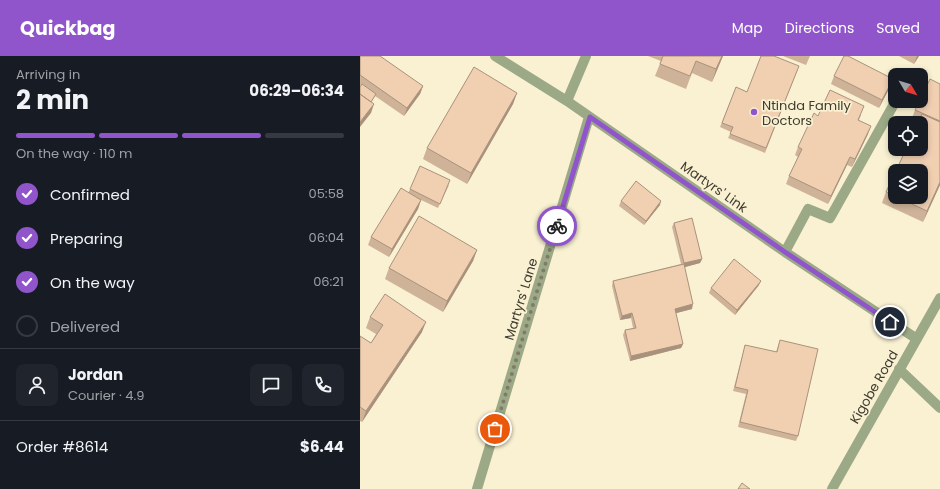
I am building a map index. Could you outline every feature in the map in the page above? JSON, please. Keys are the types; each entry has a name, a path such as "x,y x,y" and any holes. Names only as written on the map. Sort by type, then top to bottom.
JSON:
{"street":[{"name":"Martyrs' Link","path":"495,56 567,101 785,252 917,339"},
{"path":"567,101 586,56"},
{"path":"785,252 808,209 830,218 892,108"},
{"name":"Martyrs' Lane","path":"477,489 590,117"},
{"name":"Kigobe Road","path":"832,489 940,298"},
{"path":"899,370 940,408"}],"building":[{"path":"360,56 380,56 423,86 407,108 360,75"},
{"path":"663,56 722,56 716,69 696,61 690,76 660,64"},
{"name":"Ntinda Family Doctors","path":"761,56 774,56 799,66 766,148 730,134 733,127 722,123 736,87 747,92"},
{"path":"844,56 848,56 888,76 888,89 882,100 834,76"},
{"path":"474,67 517,93 471,173 427,148"},
{"path":"930,79 940,84 940,121 915,110 916,108 928,108 928,83"},
{"path":"362,84 376,94 371,102 360,94 360,87"},
{"path":"830,90 864,106 858,120 871,126 855,159 850,157 831,196 789,176 802,149 798,147 814,113 818,116"},
{"path":"360,94 374,104 360,122"},
{"path":"928,117 940,122 940,182 927,211 912,204 928,204 928,164 899,164 903,156 928,156"},
{"path":"420,166 450,180 440,204 410,189"},
{"path":"636,181 661,201 646,221 621,201"},
{"path":"401,188 421,200 392,249 371,237"},
{"path":"419,216 477,250 447,301 389,268"},
{"path":"692,218 702,259 684,263 674,223"},
{"path":"734,259 761,281 737,310 711,288"},
{"path":"684,264 693,304 675,309 683,344 631,356 625,330 636,328 632,313 622,316 613,281"},
{"path":"385,294 426,322 366,411 360,407 360,336 371,343 383,325 370,317"},
{"path":"780,340 818,349 798,436 740,422 748,390 735,387 745,345 777,352"},
{"path":"742,483 750,489 738,489"}],"way so far":[{"path":"495,429 557,226"}],"place":[{"name":"Ntinda Family Doctors","path":"754,112"}],"route":[{"path":"557,226 590,117 785,252 890,322"}]}
